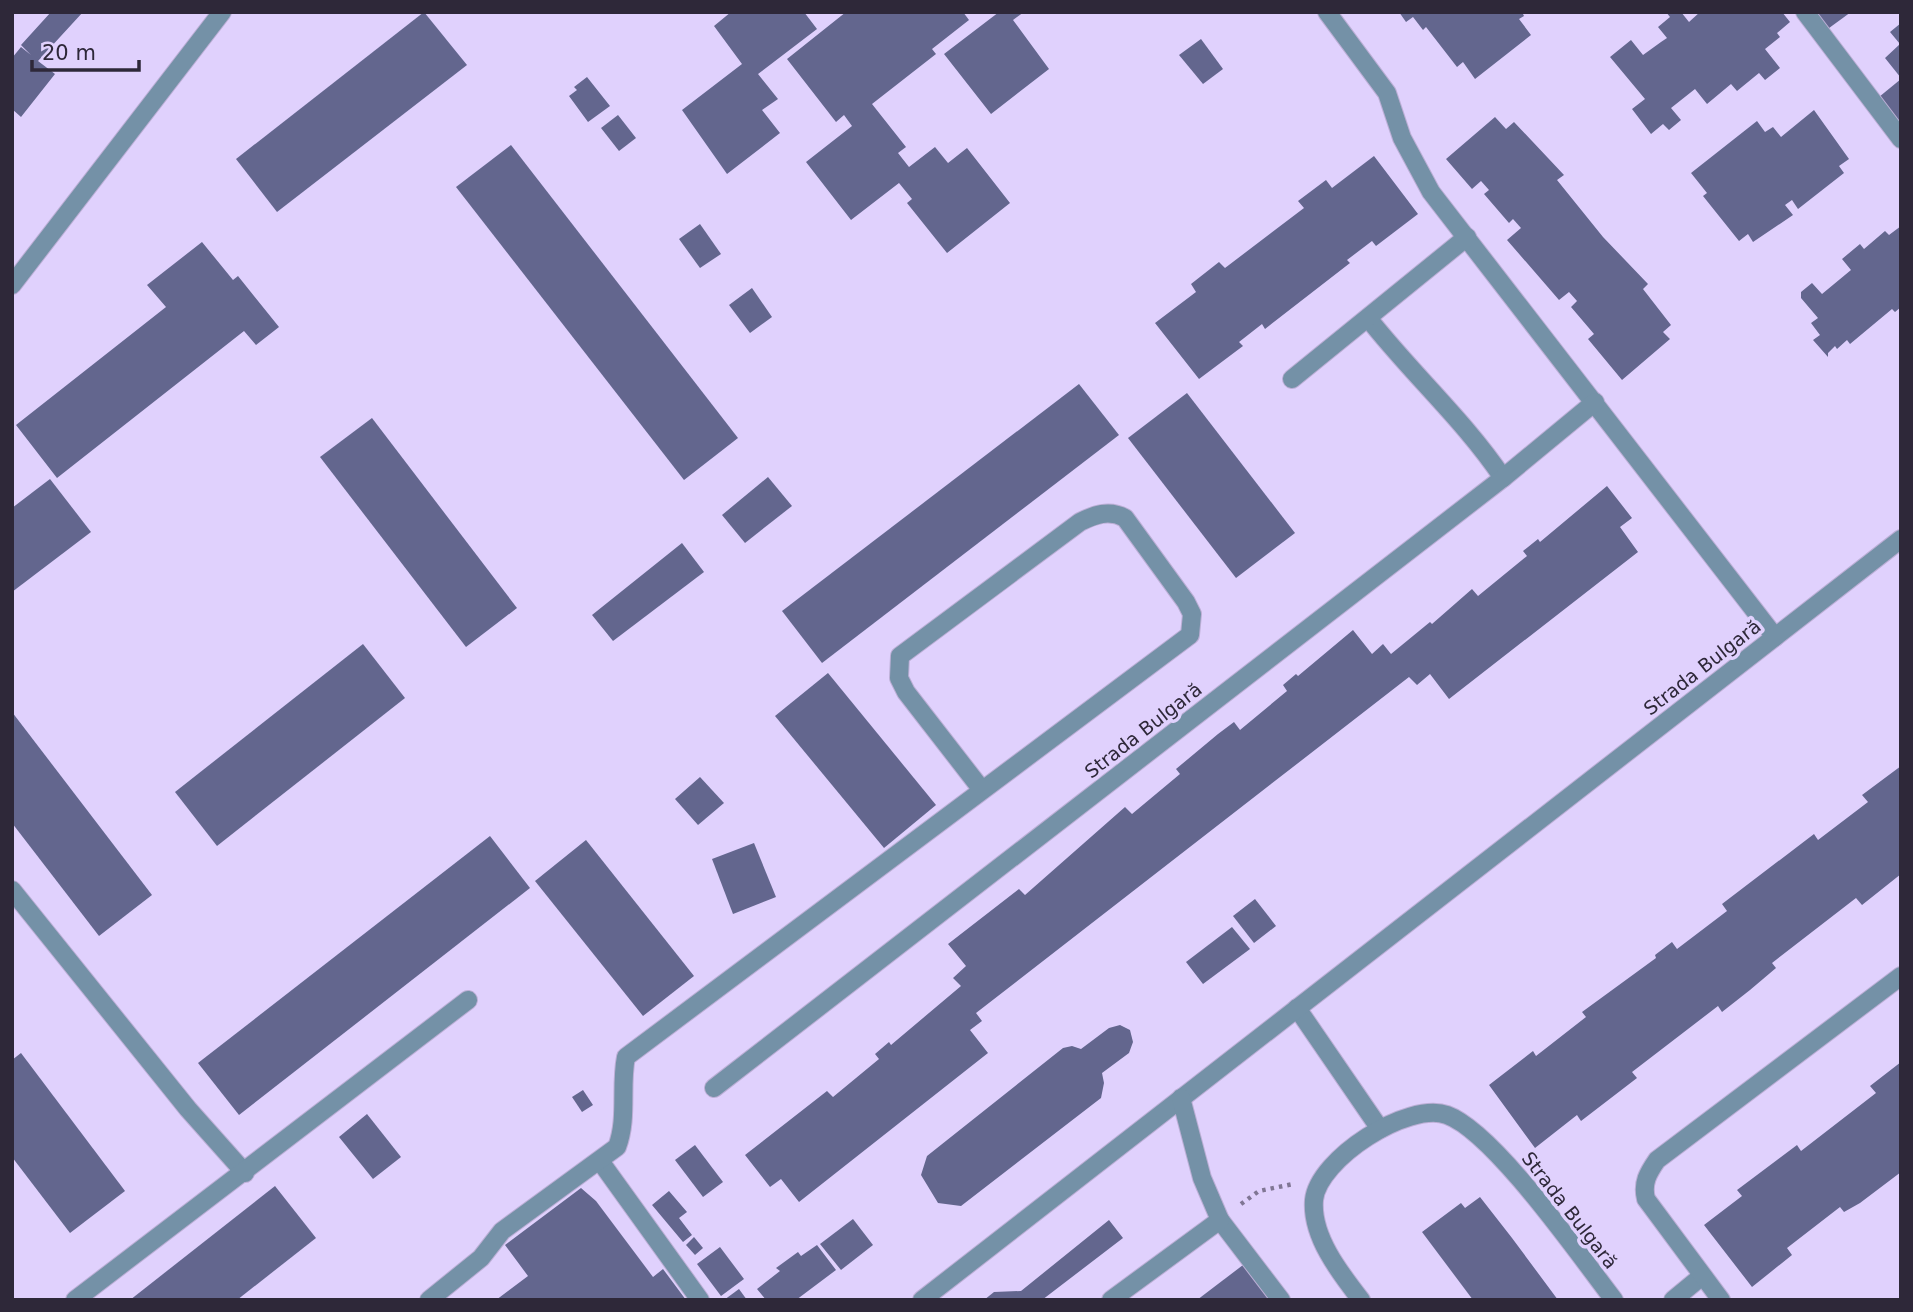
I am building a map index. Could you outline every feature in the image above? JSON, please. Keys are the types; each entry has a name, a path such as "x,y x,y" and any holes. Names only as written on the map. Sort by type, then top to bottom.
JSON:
{"street":[{"path":"12,285 222,12"},
{"path":"1327,12 1387,93 1402,138 1431,192 1775,636"},
{"path":"1805,12 1901,139"},
{"path":"1292,379 1466,237"},
{"path":"1368,318 1395,353 1482,447 1503,478"},
{"name":"Strada Bulgară","path":"714,1088 1503,478 1595,402"},
{"path":"429,1300 481,1258 502,1231 617,1147 620,1139 621,1079 626,1057 1190,635 1192,614 1186,602 1125,518 1117,513 1094,516 1080,522 900,656 900,678 906,692 982,790"},
{"name":"Strada Bulgară","path":"922,1300 1775,636 1898,547"},
{"path":"12,890 188,1110 245,1172"},
{"path":"1721,1300 1646,1199 1643,1188 1647,1174 1657,1160 1901,975"},
{"path":"75,1300 468,1000"},
{"path":"1297,1008 1380,1129"},
{"path":"1181,1098 1202,1178 1220,1220 1282,1300"},
{"name":"Strada Bulgară","path":"1318,1183 1342,1158 1380,1129 1403,1118 1431,1112 1462,1122 1500,1156 1614,1300"},
{"path":"600,1161 700,1300"},
{"path":"1318,1183 1314,1201 1317,1225 1329,1253 1361,1300"},
{"path":"1111,1300 1220,1220"},
{"path":"1673,1300 1702,1276"}],"path":[{"path":"1220,1220 1259,1191 1283,1184 1318,1183"}],"building":[{"path":"51,12 83,12 38,61 55,74 21,117 12,109 12,58 21,47 31,55 21,45"},
{"path":"424,12 467,65 277,212 236,159"},
{"path":"731,12 804,12 817,29 758,74 778,99 762,110 780,133 727,174 682,110 742,64 714,26"},
{"path":"846,12 963,12 969,20 932,49 936,54 872,104 906,147 898,153 909,167 935,147 948,163 967,148 1010,203 947,253 907,203 912,199 899,183 851,220 806,162 852,126 844,115 836,122 787,59"},
{"path":"999,12 1024,12 1013,20 1049,69 991,114 944,54"},
{"path":"1399,12 1522,12 1524,16 1519,19 1531,35 1475,79 1463,62 1457,67 1426,27 1423,30 1413,17 1406,22"},
{"path":"1666,12 1681,12 1689,22 1700,12 1782,12 1790,22 1777,33 1780,37 1765,49 1780,68 1765,80 1759,73 1737,91 1731,84 1707,104 1695,89 1671,108 1681,120 1669,130 1663,124 1651,134 1632,109 1645,99 1610,57 1631,40 1643,55 1667,38 1658,27 1670,17"},
{"path":"1811,12 1851,12 1825,31"},
{"path":"1901,23 1901,78 1885,58 1900,44 1890,32"},
{"path":"1201,39 1223,69 1203,84 1179,55"},
{"path":"587,77 610,106 588,122 569,96 577,90 574,87"},
{"path":"1901,79 1901,124 1879,97"},
{"path":"1814,110 1849,159 1839,166 1844,173 1798,209 1792,200 1785,205 1793,215 1753,242 1748,234 1739,241 1703,196 1707,193 1691,173 1757,121 1765,132 1773,127 1781,137"},
{"path":"618,115 636,138 619,151 601,128"},
{"path":"1495,117 1506,129 1514,122 1564,175 1557,180 1603,237 1648,284 1643,289 1671,325 1663,332 1670,339 1622,380 1588,339 1594,334 1571,307 1577,301 1569,292 1559,300 1507,240 1521,228 1513,219 1509,223 1484,194 1489,190 1481,181 1472,189 1446,159"},
{"path":"511,145 738,438 684,480 456,187"},
{"path":"1374,156 1418,214 1376,246 1372,241 1347,260 1350,263 1265,329 1262,324 1239,342 1243,346 1199,379 1155,323 1196,292 1191,284 1219,262 1225,268 1304,208 1298,201 1326,180 1332,188"},
{"path":"700,224 721,254 700,268 679,239"},
{"path":"1901,226 1901,307 1895,312 1892,309 1850,344 1847,340 1837,349 1835,346 1828,353 1828,357 1813,340 1820,335 1811,323 1818,318 1801,298 1801,292 1812,283 1822,294 1851,270 1842,259 1860,244 1864,249 1885,231 1889,235"},
{"path":"202,242 233,280 238,276 279,327 256,345 244,331 57,478 16,425 166,307 147,285"},
{"path":"752,288 772,317 750,333 729,305"},
{"path":"1079,384 1119,435 822,663 782,611"},
{"path":"1187,393 1295,533 1236,578 1128,438"},
{"path":"372,418 517,608 466,647 320,457"},
{"path":"768,477 792,506 745,543 722,515"},
{"path":"50,479 91,532 12,592 12,508"},
{"path":"1607,486 1632,518 1620,527 1638,552 1449,699 1430,674 1417,685 1409,677 976,1013 982,1021 970,1030 988,1053 799,1202 781,1179 770,1187 745,1155 827,1091 833,1097 879,1059 875,1054 889,1042 891,1045 961,986 953,978 966,966 948,944 1019,889 1025,895 1125,807 1132,814 1180,774 1176,769 1218,734 1234,722 1240,730 1287,691 1283,685 1296,674 1298,676 1353,630 1372,654 1383,644 1391,654 1430,622 1432,624 1472,589 1478,596 1527,556 1523,551 1538,539 1540,542"},
{"path":"682,543 704,572 613,641 592,615"},
{"path":"363,644 405,698 217,846 175,792"},
{"path":"828,673 936,805 884,848 775,716"},
{"path":"12,712 152,895 99,936 12,823"},
{"path":"1901,766 1901,874 1862,905 1856,898 1772,963 1776,968 1722,1012 1718,1006 1632,1072 1637,1078 1581,1121 1577,1115 1535,1148 1489,1085 1533,1051 1536,1056 1586,1017 1582,1012 1656,958 1655,955 1672,942 1677,949 1727,911 1722,904 1814,834 1818,840 1868,802 1862,795"},
{"path":"700,777 724,803 698,825 675,799"},
{"path":"490,836 530,888 239,1115 198,1063"},
{"path":"586,840 694,976 643,1016 535,881"},
{"path":"754,843 776,897 733,914 712,859"},
{"path":"1255,899 1276,926 1254,943 1233,916"},
{"path":"1232,927 1250,949 1203,984 1186,962"},
{"path":"1120,1025 1130,1030 1133,1042 1129,1053 1102,1073 1104,1083 1101,1098 961,1206 938,1203 921,1175 927,1156 1063,1048 1072,1046 1081,1049 1109,1028"},
{"path":"21,1053 125,1191 70,1233 12,1157 12,1060"},
{"path":"1901,1062 1901,1172 1860,1203 1844,1212 1840,1207 1787,1248 1792,1255 1752,1287 1704,1225 1742,1196 1737,1190 1797,1145 1801,1151 1876,1093 1870,1086"},
{"path":"583,1090 593,1105 582,1112 572,1097"},
{"path":"367,1114 401,1157 373,1179 339,1137"},
{"path":"695,1145 723,1182 703,1197 675,1160"},
{"path":"275,1186 316,1238 237,1300 130,1300"},
{"path":"581,1188 596,1201 653,1277 663,1269 686,1300 496,1300 528,1276 505,1245"},
{"path":"669,1191 687,1212 679,1218 692,1235 683,1242 652,1205"},
{"path":"1480,1197 1558,1300 1473,1300 1422,1232 1461,1203 1465,1208"},
{"path":"853,1219 873,1245 841,1270 820,1244"},
{"path":"1109,1220 1123,1238 1042,1300 984,1300 994,1292 1021,1291"},
{"path":"694,1237 703,1248 695,1255 686,1245"},
{"path":"817,1245 836,1270 796,1300 766,1300 757,1289 780,1271 776,1268 798,1252 801,1256"},
{"path":"720,1247 744,1279 721,1296 697,1264"},
{"path":"1243,1265 1270,1300 1197,1300"},
{"path":"739,1289 747,1300 724,1300"}]}
